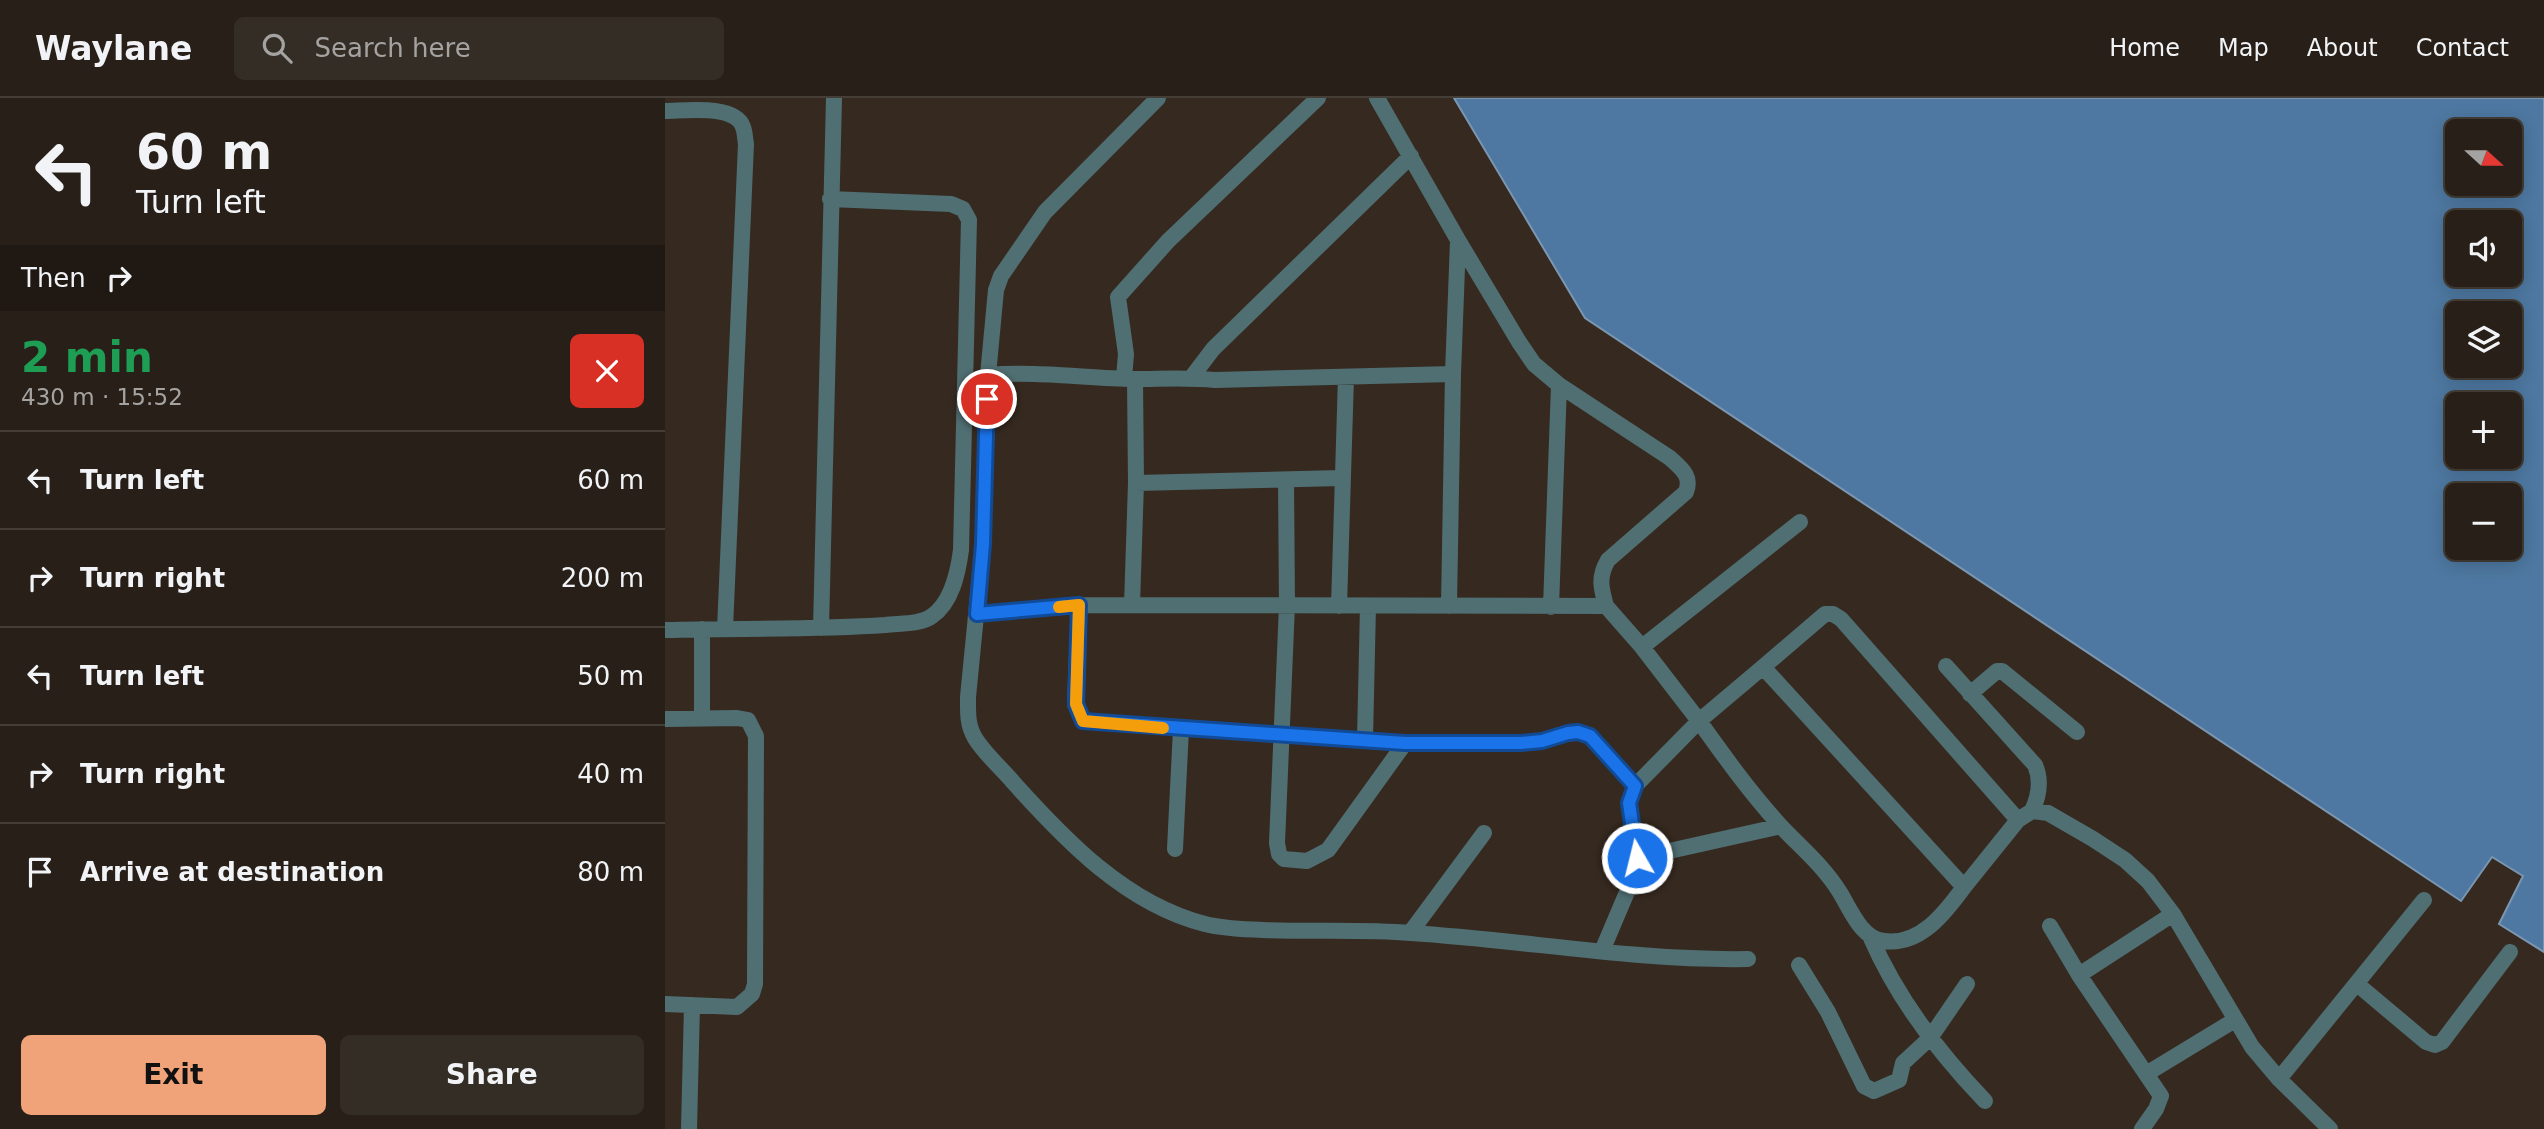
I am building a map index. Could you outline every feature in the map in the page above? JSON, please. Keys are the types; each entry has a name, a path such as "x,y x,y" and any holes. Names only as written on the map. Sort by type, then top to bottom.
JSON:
{"street":[{"path":"821,628 834,98"},
{"path":"1158,98 1045,212 1001,276 995,303 988,375 983,544 968,708 968,719 975,738 1045,817 1100,869 1150,903 1205,924 1268,930 1410,933 1671,958 1748,959"},
{"path":"1132,605 1136,483 1129,379 1118,297 1124,287 1168,241 1318,98"},
{"path":"1377,98 1458,240 1534,364 1559,385 1670,458 1685,472 1689,479 1686,492 1608,560 1601,571 1606,606 1642,647 1737,774 1781,826 1813,856 1834,883 1863,930 1871,938 1896,988 1930,1038 1956,1071 1985,1101"},
{"path":"665,111 720,111 735,116 743,126 746,144 725,629"},
{"path":"1191,377 1213,349 1411,156"},
{"path":"665,630 821,628 914,622 929,618 942,607 954,582 961,550 971,230 969,220 963,209 950,204 830,199"},
{"path":"1449,606 1458,240"},
{"path":"988,375 1017,372 1129,379 1191,377 1215,380 1453,374"},
{"path":"1339,606 1346,377"},
{"path":"1551,607 1559,385"},
{"path":"1136,483 1342,478"},
{"path":"1286,480 1287,606 1277,849 1284,859 1307,861 1328,850 1405,743"},
{"path":"1642,647 1800,523"},
{"path":"977,614 1079,605 1606,606"},
{"path":"1079,605 1076,704 1083,721 1405,743 1521,743 1578,732 1590,736 1635,786"},
{"path":"1365,739 1368,606"},
{"path":"1602,951 1630,885 1637,858 1629,803 1635,786 1699,721 1825,614 1833,614 1842,619 2025,815"},
{"path":"702,629 702,717"},
{"path":"1871,938 1883,942 1901,941 1922,932 1944,914 2036,801 2040,776 2035,765 1946,666"},
{"path":"1763,667 1964,887"},
{"path":"1970,694 1997,671 2003,671 2077,732"},
{"path":"665,719 702,717 748,720 756,736 755,984 752,994 737,1007 665,1004"},
{"path":"1175,849 1181,729"},
{"path":"2025,815 2048,813 2125,860 2148,881 2173,915 2252,1047 2279,1079 2330,1129"},
{"path":"1637,858 1781,826"},
{"path":"1410,933 1484,833"},
{"path":"2279,1079 2424,900"},
{"path":"2079,975 2173,915"},
{"path":"2050,926 2079,975 2161,1096 2156,1109 2141,1129"},
{"path":"2357,984 2427,1042 2435,1045 2442,1042 2510,952"},
{"path":"1799,965 1828,1012 1868,1090 1897,1082 1901,1077 1903,1063 1930,1038 1967,984"},
{"path":"689,1129 692,1005"},
{"path":"2146,1074 2235,1020"}],"water":[{"path":"1454,98 2544,98 2544,952 2499,924 2523,876 2492,857 2461,901 1585,318"}],"slow traffic":[{"path":"1059,607 1079,605 1076,704 1083,721 1163,728"}],"route":[{"path":"987,399 983,544 977,614 1079,605 1076,704 1083,721 1405,743 1521,743 1578,732 1590,736 1635,786 1629,803 1637,858"}]}
